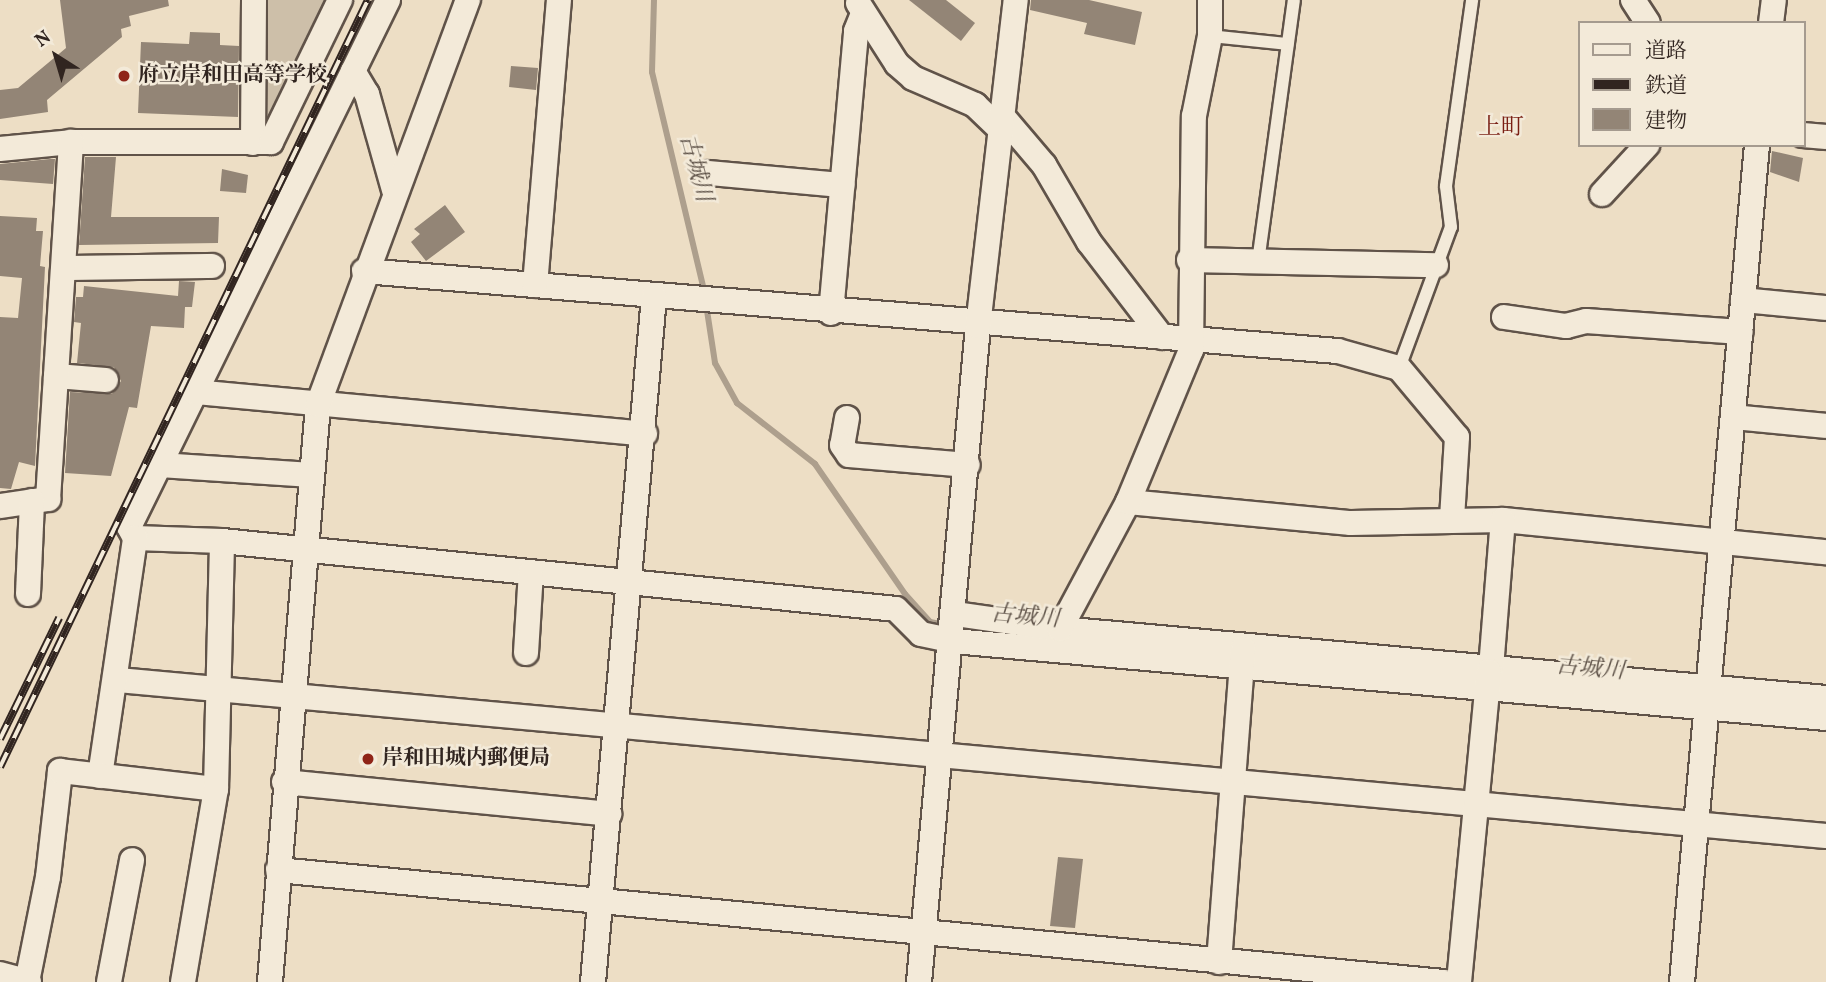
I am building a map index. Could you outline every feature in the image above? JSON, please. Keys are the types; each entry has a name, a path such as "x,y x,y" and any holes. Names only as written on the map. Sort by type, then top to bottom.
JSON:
{"street":[{"path":"253,143 254,0"},
{"path":"0,149 71,142 271,142 340,0"},
{"path":"100,776 118,680 135,538 129,527 388,0"},
{"path":"270,982 290,695 318,405 394,190 468,0"},
{"path":"535,285 559,0"},
{"path":"919,982 956,614 978,326 1016,0"},
{"path":"1060,629 1128,502 1191,350 1189,260 1194,116 1210,36 1210,0"},
{"path":"1633,0 1647,21"},
{"path":"1771,21 1774,0"},
{"path":"860,7 897,64 914,78 975,105 1003,124 1044,165 1089,242 1162,337"},
{"path":"831,313 860,7"},
{"path":"353,71 367,94 394,190"},
{"path":"1805,135 1826,137"},
{"path":"0,506 48,499 71,142"},
{"path":"1602,194 1645,147"},
{"path":"1682,982 1757,147"},
{"path":"709,173 842,186"},
{"path":"1189,260 1436,264"},
{"path":"64,268 212,266"},
{"path":"364,271 978,326 1338,351 1399,368 1457,437 1452,519"},
{"path":"593,982 628,580 645,434 654,297"},
{"path":"1744,300 1826,308"},
{"path":"1504,317 1566,326 1586,321 1741,332"},
{"path":"56,376 106,380"},
{"path":"195,392 645,434"},
{"path":"1733,417 1826,426"},
{"path":"847,418 842,444 849,455 968,465"},
{"path":"160,464 312,475"},
{"path":"28,594 32,502"},
{"path":"1128,502 1350,523 1503,520 1826,552"},
{"path":"1460,982 1503,520"},
{"path":"135,538 222,541 305,552 628,580 896,609 921,634 953,641 1243,654 1489,674 1707,697 1826,718"},
{"path":"183,982 216,789 222,541"},
{"path":"526,653 531,572"},
{"path":"956,614 1243,654"},
{"path":"1219,962 1243,654"},
{"path":"118,680 1234,779 1826,836"},
{"path":"1707,697 1826,698"},
{"path":"17,980 48,877 60,771 216,789"},
{"path":"284,782 609,814"},
{"path":"109,982 132,860"},
{"path":"278,870 923,936 1219,962 1265,974 1444,982"}],"lane":[{"path":"1258,262 1294,0"},
{"path":"1399,368 1451,227 1446,186 1472,0"},
{"path":"1210,36 1288,44"}],"shaded area":[{"name":"府立岸和田高等学校","path":"260,0 328,0 267,128 259,122"}],"building":[{"path":"60,0 168,0 169,6 129,16 131,26 121,29 122,37 47,100 48,112 0,119 0,90 18,88 66,48"},
{"path":"909,0 946,0 975,23 961,41"},
{"path":"1031,0 1089,0 1142,12 1135,45 1084,34 1087,23 1030,10"},
{"path":"190,32 220,33 220,45 239,46 238,117 138,113 141,42 189,44"},
{"path":"511,66 538,68 536,90 509,87"},
{"path":"1772,151 1803,158 1799,182 1770,172"},
{"path":"85,157 116,157 111,217 219,217 218,243 79,245"},
{"path":"55,159 53,184 0,180 0,164"},
{"path":"222,169 248,175 246,193 220,191"},
{"path":"445,205 465,232 426,261 411,242 420,234 414,229"},
{"path":"0,216 37,218 36,231 43,231 40,266 45,267 35,466 19,462 11,489 0,488 0,317 18,318 22,278 0,276"},
{"path":"179,281 195,282 192,307 185,307 184,328 151,326 137,408 129,407 111,476 65,473 70,392 112,394 121,381 114,367 77,363 81,323 74,322 76,297 83,297 84,286 178,296"},
{"path":"1058,857 1083,859 1075,928 1050,926"}],"waterway":[{"name":"古城川","path":"654,0 652,72 705,294"},
{"name":"古城川","path":"706,304 715,363 737,403 815,464 905,594 930,622 946,625"},
{"name":"古城川","path":"957,627 998,632"}],"railway":[{"path":"0,767 368,0"},
{"path":"0,739 59,618"}],"place":[{"name":"府立岸和田高等学校","path":"124,76"},
{"name":"岸和田城内郵便局","path":"368,759"}],"district":[{"name":"上町","path":"1501,128"}]}
